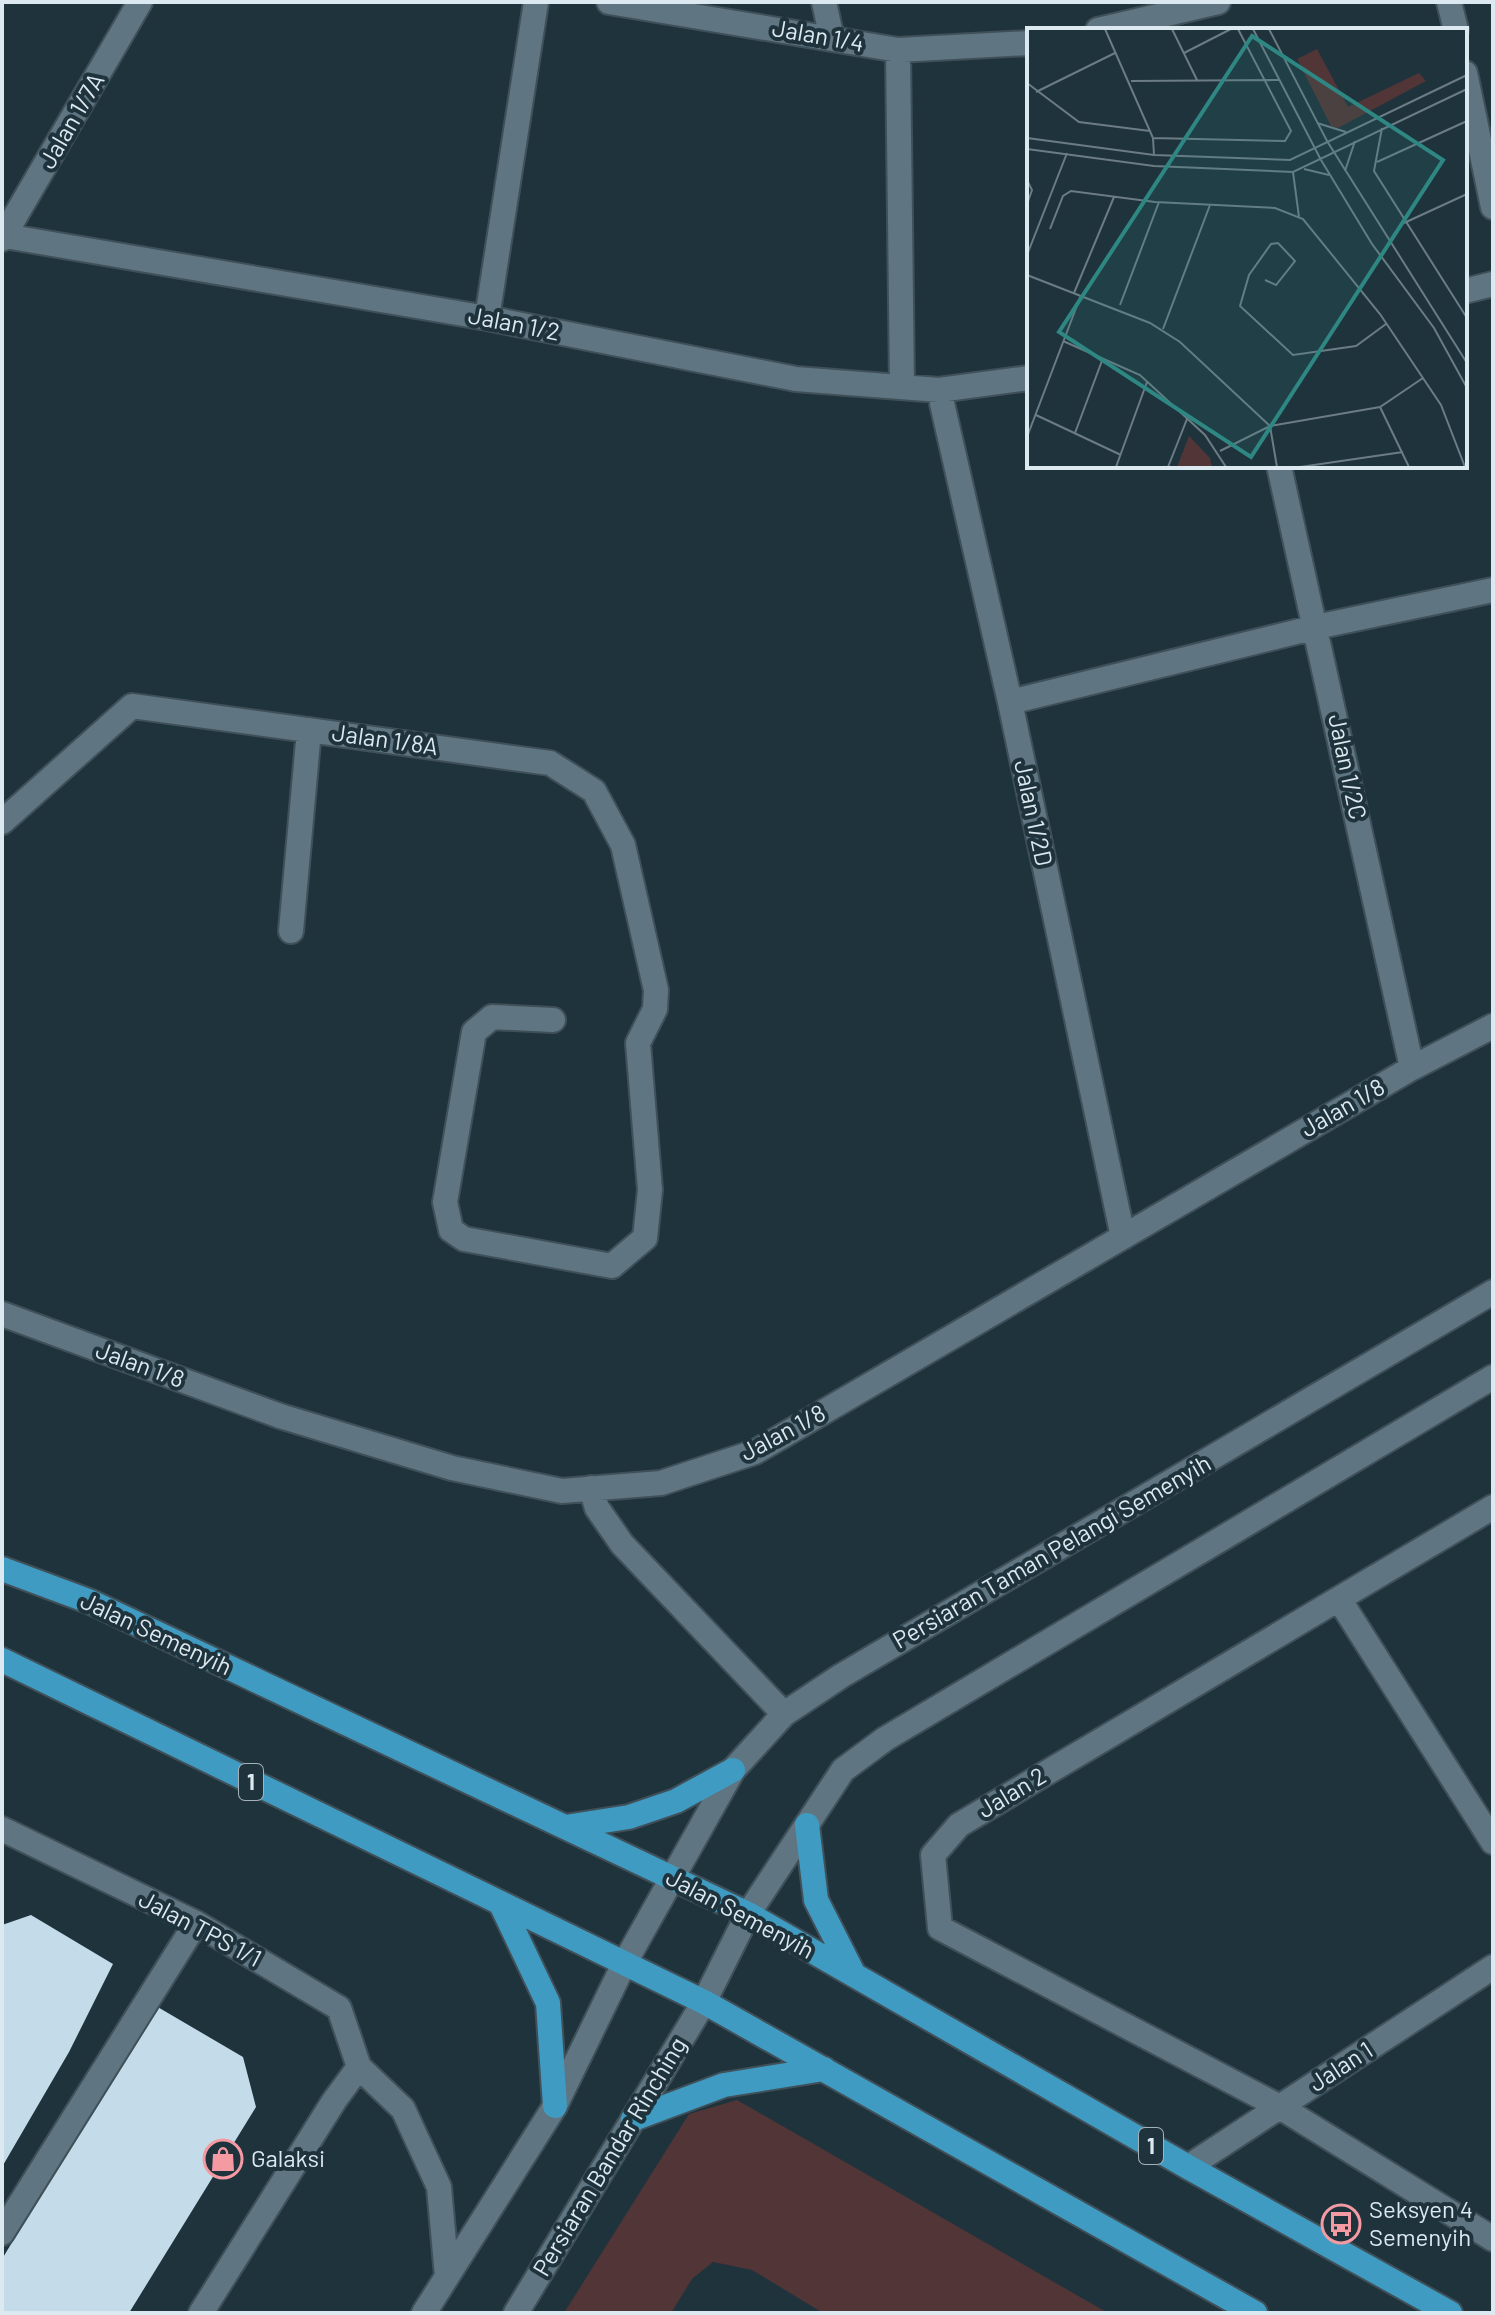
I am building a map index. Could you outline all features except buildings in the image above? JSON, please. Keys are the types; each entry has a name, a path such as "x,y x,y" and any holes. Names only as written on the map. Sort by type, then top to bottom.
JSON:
{"main road":[{"name":"Jalan Semenyih","path":"2,1569 91,1602 748,1914 1188,2167 1450,2313"},
{"name":"1","path":"2,1660 704,2002 1255,2313"},
{"path":"565,1827 629,1817 676,1801 733,1770"},
{"path":"807,1825 816,1900 854,1975"},
{"path":"501,1904 548,2003 555,2106"},
{"path":"633,2119 724,2085 824,2069"}],"street":[{"name":"Jalan 1/7A","path":"3,236 140,2"},
{"path":"487,318 536,2"},
{"name":"Jalan 1/4","path":"609,2 898,50 1027,43"},
{"path":"824,2 832,39"},
{"path":"1104,28 1164,7 1218,2"},
{"path":"1449,2 1456,28"},
{"path":"898,50 902,387"},
{"path":"1467,82 1493,202"},
{"name":"Jalan 1/2","path":"3,236 487,318 796,379 939,390 1027,378"},
{"path":"1467,290 1493,284"},
{"name":"Jalan 1/2D","path":"939,390 1010,702 1123,1237"},
{"name":"Jalan 1/2C","path":"1279,468 1412,1068"},
{"path":"1010,702 1316,627 1493,590"},
{"name":"Jalan 1/8A","path":"2,822 132,706 550,763 594,791 623,845 656,990 655,1009 638,1043 650,1190 645,1238 612,1266 464,1239 451,1230 445,1202 474,1032 492,1017 553,1020"},
{"path":"291,931 309,730"},
{"name":"Jalan 1/8","path":"2,1314 280,1416 438,1463 562,1491 661,1483 755,1452 1412,1068 1493,1026"},
{"name":"Persiaran Taman Pelangi Semenyih","path":"624,1964 733,1770 784,1714 841,1676 1493,1292"},
{"path":"748,1914 843,1770 885,1739 1493,1377"},
{"path":"591,1488 597,1508 622,1544 784,1714"},
{"name":"Jalan 2","path":"1280,2107 940,1928 933,1855 959,1825 1493,1507"},
{"path":"1339,1599 1493,1842"},
{"name":"Jalan TPS 1/1","path":"2,1829 196,1923 339,2008 359,2067"},
{"name":"Persiaran Bandar Rinching","path":"516,2313 704,2002 748,1914"},
{"path":"2,2233 196,1923"},
{"path":"424,2313 555,2106 624,1964"},
{"name":"Jalan 1","path":"1188,2167 1493,1967"},
{"path":"201,2313 334,2101 359,2067 403,2109 439,2187 447,2276"},
{"path":"1280,2107 1493,2239"}],"shaded area":[{"path":"737,2100 1108,2313 823,2313 752,2270 713,2262 692,2279 671,2313 564,2313 689,2114"}],"place":[{"name":"Galaksi","path":"223,2159"},
{"name":"Seksyen 4 Semenyih","path":"1341,2224"}]}
